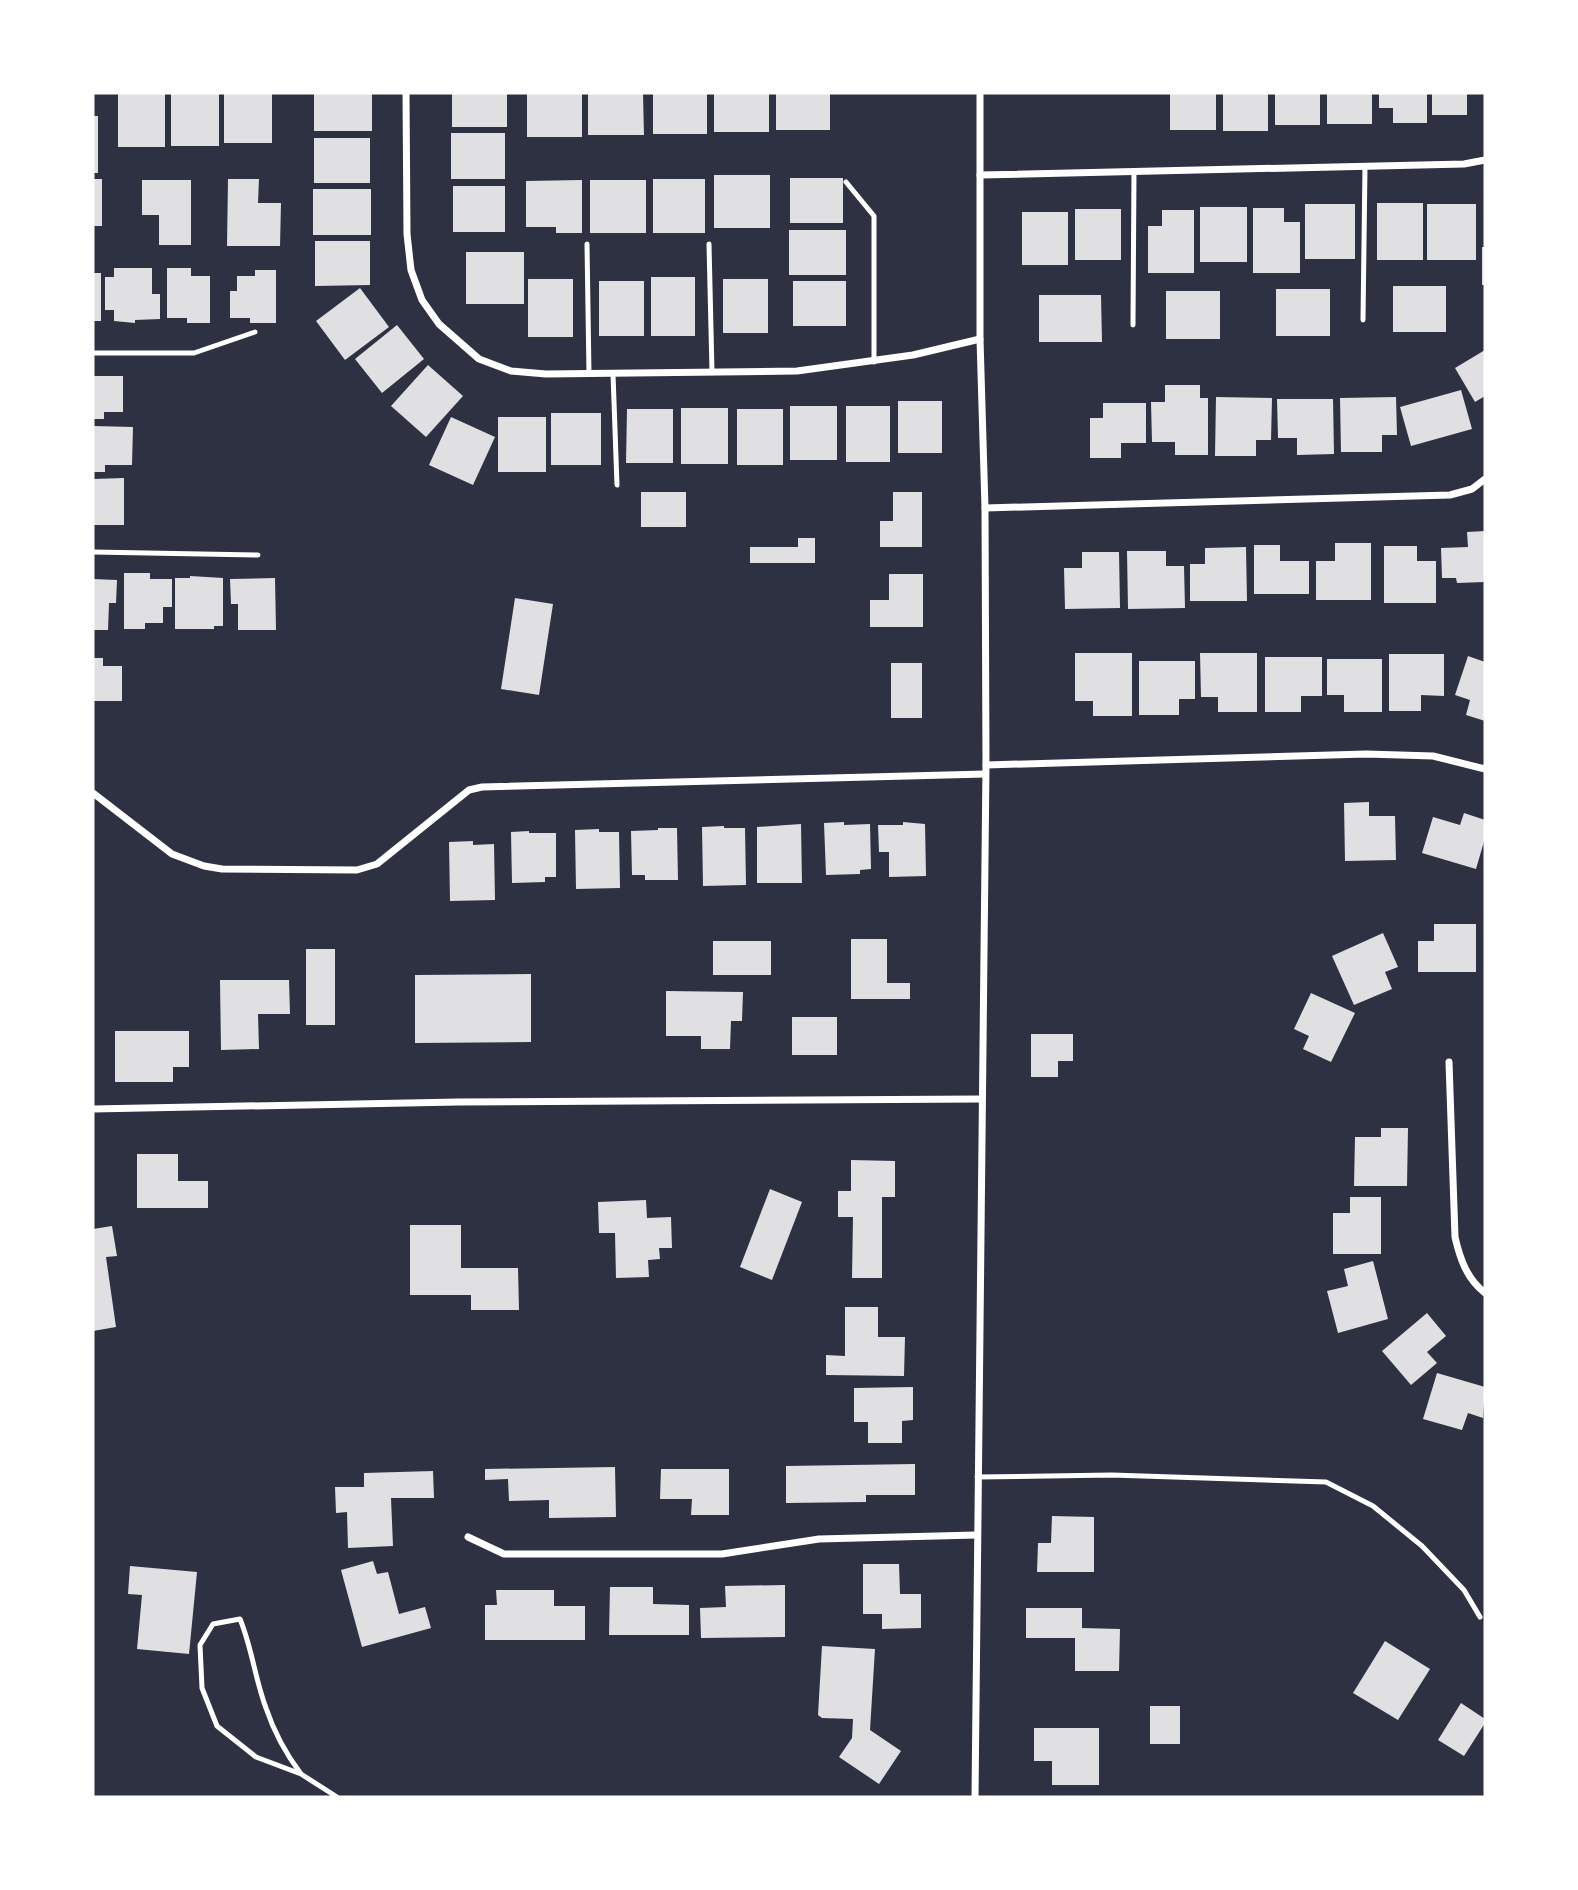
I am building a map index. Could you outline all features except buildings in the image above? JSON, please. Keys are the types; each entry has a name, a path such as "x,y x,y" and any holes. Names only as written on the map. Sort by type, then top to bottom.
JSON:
{"street":[{"path":"406,93 407,234 411,270 422,300 439,324 479,359 511,371 546,374 797,371 874,362 980,339"},
{"path":"975,1797 986,765 985,508 980,339 980,93"},
{"path":"980,175 1365,166 1485,160"},
{"path":"985,508 1450,495 1472,489 1485,479"},
{"path":"986,765 1366,754 1433,756 1485,769"},
{"path":"93,793 172,854 204,866 222,869 357,870 377,864 470,790 482,787 985,774"},
{"path":"1449,1062 1455,1237 1461,1261 1472,1280 1485,1293"},
{"path":"93,1109 458,1102 981,1099"},
{"path":"468,1536 504,1554 722,1554 819,1539 976,1535"}],"lane":[{"path":"1363,320 1365,166"},
{"path":"1133,325 1134,171"},
{"path":"846,182 874,216 874,362"},
{"path":"587,244 589,374"},
{"path":"709,244 712,372"},
{"path":"93,354 194,353 255,332"},
{"path":"613,374 617,485"},
{"path":"93,552 258,555"},
{"path":"977,1477 1112,1475 1325,1482 1373,1506 1422,1546 1464,1590 1480,1617"},
{"path":"302,1774 284,1751 265,1707 240,1619 213,1623 200,1645 202,1688 217,1726 256,1758 302,1774 337,1797"}]}
